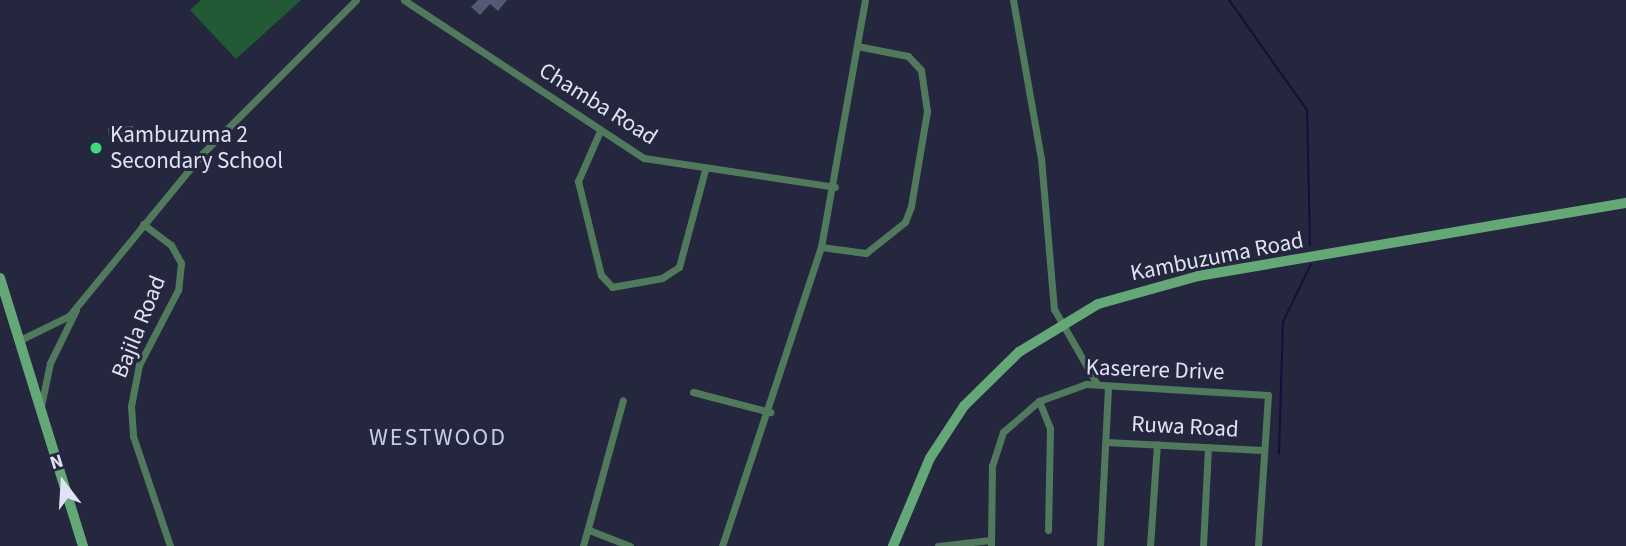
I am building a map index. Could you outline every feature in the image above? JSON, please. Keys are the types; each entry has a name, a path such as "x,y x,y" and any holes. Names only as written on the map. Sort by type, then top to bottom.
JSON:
{"main road":[{"name":"Kambuzuma Road","path":"892,546 930,458 964,405 1019,352 1064,321 1118,296 1198,276 1626,203"},
{"path":"0,281 83,546"}],"street":[{"path":"18,341 60,323 77,306 203,153 356,0"},
{"name":"Chamba Road","path":"404,0 600,131 651,161 835,187"},
{"path":"722,546 769,412 821,247 835,187 865,0"},
{"path":"1013,0 1041,158 1051,292 1097,384"},
{"path":"821,247 866,253 905,222 911,206 927,111 921,70 908,56 857,46"},
{"path":"600,131 578,181 601,275 612,287 662,278 679,267 705,170"},
{"name":"Bajila Road","path":"143,224 171,245 181,263 178,290 139,365 131,421 170,546"},
{"path":"41,409 50,363 77,306"},
{"name":"Kaserere Drive","path":"991,543 998,442 1008,424 1039,401 1069,386 1097,384 1268,395 1263,450"},
{"path":"1100,546 1108,386"},
{"path":"693,392 769,412"},
{"path":"583,546 623,400"},
{"path":"1039,401 1050,428 1048,530"},
{"name":"Ruwa Road","path":"1106,442 1263,450"},
{"path":"1150,546 1157,444"},
{"path":"1203,546 1208,447"},
{"path":"1258,546 1263,450"},
{"path":"589,530 630,546"},
{"path":"939,546 991,543"}],"green space":[{"path":"201,0 301,0 236,59 190,10"}],"building":[{"path":"478,0 507,0 498,11 490,4 480,15 471,7"},
{"path":"133,126 134,136 109,138 108,128"}],"waterway":[{"path":"1229,0 1307,110 1310,245"},
{"path":"1279,454 1283,322 1311,264"}],"place":[{"name":"Kambuzuma 2 Secondary School","path":"96,148"}],"district":[{"name":"WESTWOOD","path":"438,438"}]}
